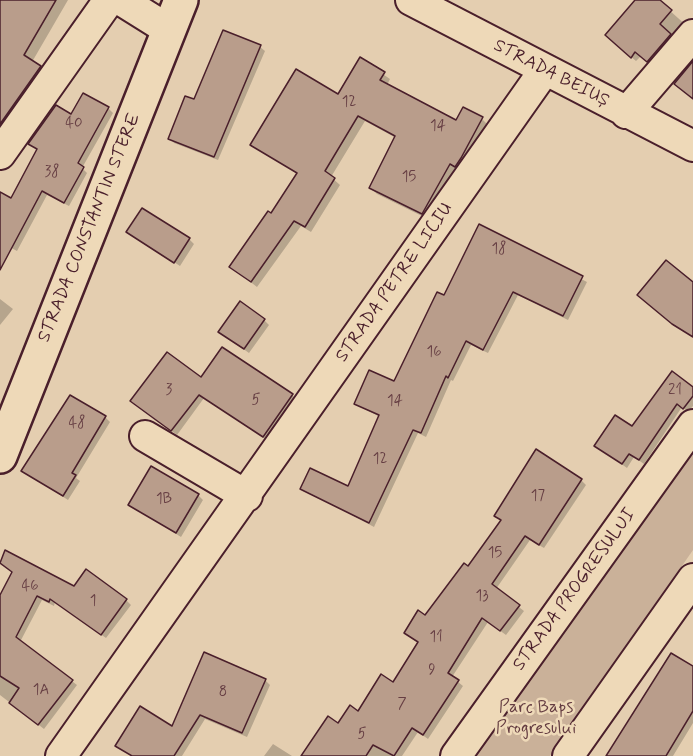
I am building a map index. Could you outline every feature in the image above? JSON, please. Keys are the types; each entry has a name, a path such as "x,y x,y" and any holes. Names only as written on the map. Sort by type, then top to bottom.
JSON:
{"street":[{"path":"0,154 109,0"},
{"path":"121,0 169,30"},
{"name":"STRADA CONSTANTIN STERE","path":"0,456 181,0"},
{"name":"STRADA BEIUȘ","path":"411,0 544,71 693,146"},
{"path":"626,112 693,35"},
{"name":"STRADA PETRE LICIU","path":"62,756 544,71"},
{"name":"STRADA PROGRESULUI","path":"456,756 693,425"},
{"path":"144,436 247,496"},
{"path":"568,756 693,579"}],"green space":[{"name":"Parc Baps Progresului","path":"693,448 693,550 550,756 467,756"}],"building":[{"path":"0,0 56,0 24,55 41,66 0,124"},
{"path":"635,0 660,0 672,10 660,24 671,34 647,62 635,52 631,58 605,35"},
{"path":"223,30 261,45 214,157 168,139 185,96 194,99"},
{"path":"360,57 385,72 380,80 456,120 463,107 483,117 461,158 455,167 450,164 422,214 369,188 395,136 358,116 325,171 335,178 305,227 294,221 251,282 229,267 268,211 271,213 297,173 250,145 296,69 338,94"},
{"path":"693,61 693,99 674,84"},
{"path":"83,93 109,107 78,163 84,167 64,203 42,191 0,270 0,192 11,198 37,149 28,144 56,105 71,114"},
{"path":"142,208 190,238 174,263 126,232"},
{"path":"479,224 583,276 563,316 513,292 483,350 466,341 448,378 446,376 421,433 413,430 369,523 300,489 310,468 348,486 379,415 354,404 369,370 394,381 437,292 444,295"},
{"path":"666,260 693,282 693,337 672,324 637,295"},
{"path":"240,301 265,319 244,349 218,332"},
{"path":"222,347 293,394 263,437 199,395 171,431 130,401 167,352 201,377"},
{"path":"672,371 693,387 693,396 683,409 677,404 639,460 629,454 622,464 594,446 615,415 632,426"},
{"path":"70,395 106,416 72,473 76,475 63,496 21,471"},
{"path":"536,449 582,479 539,545 525,536 492,584 520,605 500,631 482,618 448,673 459,680 423,735 412,728 394,756 373,745 366,756 301,756 328,716 338,723 350,705 358,711 381,674 393,682 418,642 404,633 418,610 425,615 464,563 468,566 501,520 494,516"},
{"path":"151,466 199,494 176,533 128,505"},
{"path":"5,550 74,586 86,569 127,599 101,635 50,599 49,602 37,596 16,637 73,680 38,725 9,703 19,688 0,676 0,595 12,572 0,563"},
{"path":"204,652 266,679 242,733 200,715 174,756 132,756 115,746 140,706 172,726"},
{"path":"671,653 693,666 693,711 666,756 606,756"}]}
